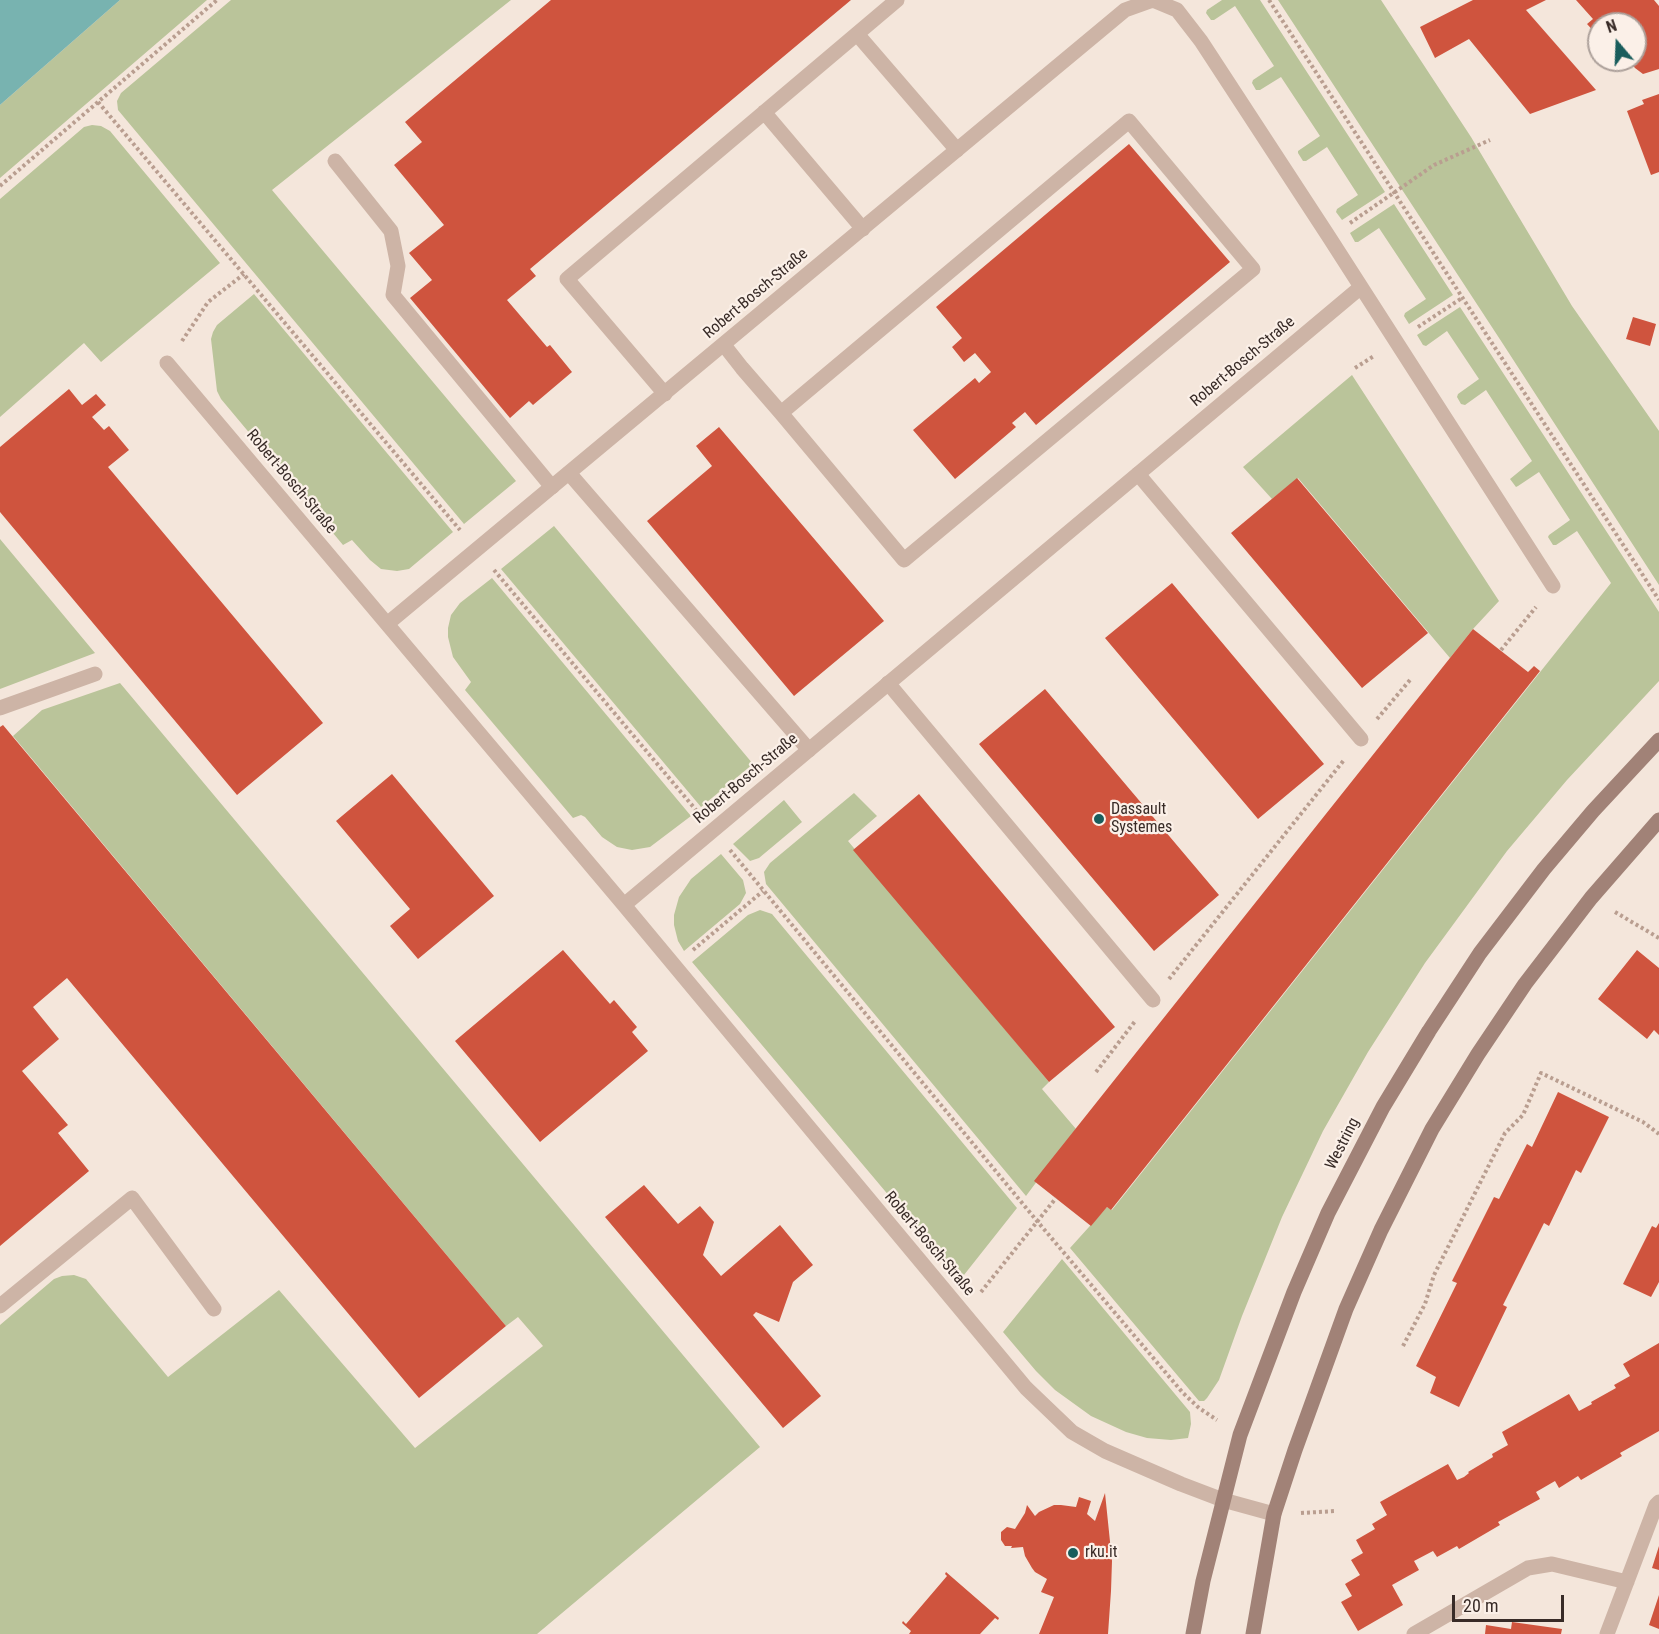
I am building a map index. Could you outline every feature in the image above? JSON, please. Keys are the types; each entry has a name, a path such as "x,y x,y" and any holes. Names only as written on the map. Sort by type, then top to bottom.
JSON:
{"main road":[{"name":"Westring","path":"1192,1634 1240,1435 1294,1292 1324,1223 1383,1107 1480,952 1593,811 1659,741"},
{"path":"1253,1634 1274,1514 1346,1309 1381,1230 1432,1129 1525,984 1591,898 1659,819"}],"street":[{"path":"664,394 567,279 897,0"},
{"name":"Robert-Bosch-Straße","path":"387,624 1125,10 1153,0 1176,10 1201,41 1553,586"},
{"path":"857,34 957,150"},
{"path":"764,112 864,229"},
{"path":"724,345 904,560 1253,269 1129,121 781,413"},
{"path":"335,161 391,231 398,266 393,295 552,487"},
{"name":"Robert-Bosch-Straße","path":"624,905 1361,287"},
{"name":"Robert-Bosch-Straße","path":"167,363 624,905 1026,1388 1072,1432 1105,1451 1223,1500 1274,1514"},
{"path":"569,473 808,750"},
{"path":"1138,474 1361,739"},
{"path":"0,708 95,674"},
{"path":"888,683 1153,1000"},
{"path":"0,1306 132,1198 214,1309"},
{"path":"1607,1634 1659,1502"},
{"path":"1414,1634 1528,1568 1552,1564 1627,1582"}],"path":[{"path":"0,186 217,0"},
{"path":"1269,0 1659,600"},
{"path":"98,102 713,830 1183,1393 1199,1408 1240,1435"},
{"path":"1329,237 1434,165 1490,141"},
{"path":"167,363 208,302 244,274"},
{"path":"1501,650 1553,586"},
{"path":"1096,1072 1410,680"},
{"path":"675,966 763,891"},
{"path":"1591,898 1659,938"},
{"path":"1403,1346 1425,1304 1434,1275 1505,1133 1523,1115 1541,1072 1643,1122 1659,1134"},
{"path":"964,1314 1056,1198"}],"green space":[{"path":"120,0 207,0 0,178 0,105"},
{"path":"231,0 511,0 272,190 516,481 464,524 118,110 117,101 121,93"},
{"path":"1222,0 1260,0 1385,192 1342,220 1336,212 1337,209 1358,195 1327,147 1303,161 1298,151 1320,136 1281,77 1260,90 1256,90 1252,83 1253,80 1274,66 1235,6 1211,20 1206,13 1207,10"},
{"path":"1278,0 1381,0 1471,137 1572,306 1659,431 1659,585 1503,344"},
{"path":"101,126 110,131 220,263 101,362 84,343 0,417 0,199 84,127"},
{"path":"1394,204 1453,295 1409,324 1404,316 1405,313 1426,299 1379,228 1358,242 1355,242 1350,233"},
{"path":"254,294 453,532 409,569 397,571 381,569 352,540 343,545 221,399 217,391 211,339 213,332 217,325"},
{"path":"1460,307 1659,612 1659,681 1567,780 1507,851 1425,963 1368,1052 1323,1131 1282,1217 1219,1380 1207,1398 1199,1401 1070,1248 1107,1207 1112,1210 1611,583 1577,531 1553,545 1549,535 1570,520 1539,472 1516,487 1510,479 1532,461 1486,390 1465,405 1461,404 1457,397 1458,394 1479,379 1447,331 1426,346 1417,335"},
{"path":"1352,375 1499,601 1450,658 1298,478 1272,499 1243,467"},
{"path":"554,526 753,764 701,807 501,569"},
{"path":"0,539 95,653 0,689"},
{"path":"492,578 691,816 650,847 632,850 617,847 602,837 585,817 581,815 573,818 465,690 471,682 453,657 448,637 451,615 460,603"},
{"path":"120,683 760,1447 537,1634 0,1634 0,1325 54,1279 74,1275 86,1279 168,1377 279,1290 415,1448 543,1346 518,1317 506,1326 13,736 42,710"},
{"path":"854,793 877,816 848,841 1049,1082 1042,1089 1076,1129 1026,1196 766,884 764,872 770,863"},
{"path":"784,800 802,822 759,858 750,861 733,844"},
{"path":"721,854 743,880 746,893 740,904 684,951 678,941 674,925 679,897 691,879"},
{"path":"760,910 772,914 1017,1208 960,1280 692,962 748,915"},
{"path":"1062,1259 1190,1412 1191,1424 1188,1438 1171,1440 1147,1438 1126,1432 1091,1416 1055,1390 1003,1332"}],"water":[{"path":"0,0 120,0 0,105"}],"building":[{"path":"551,0 851,0 530,269 536,276 507,300 547,347 550,345 572,372 533,405 529,401 510,418 410,298 432,280 409,253 444,225 394,165 422,142 405,122"},
{"path":"1473,0 1546,0 1526,10 1596,90 1530,114 1469,39 1435,58 1420,27"},
{"path":"1576,0 1654,0 1659,6 1659,69 1643,74 1640,72 1647,72 1647,12 1587,12"},
{"path":"1659,94 1659,172 1651,175 1627,111 1644,104 1642,100"},
{"path":"1129,144 1230,262 1036,425 1025,412 1012,423 1016,427 955,479 913,430 975,378 979,383 991,372 975,353 964,362 952,347 962,338 936,307"},
{"path":"1633,317 1656,324 1650,346 1626,339"},
{"path":"69,389 82,405 96,394 106,405 92,417 104,430 109,426 129,450 108,467 323,723 237,795 0,512 0,447"},
{"path":"719,427 884,621 794,696 647,521 712,466 696,446"},
{"path":"1297,478 1428,633 1362,688 1231,533"},
{"path":"1172,583 1324,764 1258,819 1105,638"},
{"path":"1473,629 1528,672 1534,666 1540,671 1111,1210 1107,1207 1091,1226 1034,1181"},
{"name":"Dassault Systemes","path":"1045,689 1219,895 1154,951 979,744"},
{"path":"3,725 506,1326 419,1398 67,978 33,1007 59,1039 22,1071 68,1125 58,1133 89,1171 0,1246 0,727"},
{"path":"392,774 494,896 418,959 390,926 410,909 336,821"},
{"path":"919,794 1115,1027 1049,1082 853,850"},
{"path":"563,950 610,1004 614,1000 637,1027 632,1032 648,1051 540,1142 455,1041"},
{"path":"1637,950 1659,968 1659,1035 1654,1030 1647,1039 1598,999"},
{"path":"1558,1092 1609,1117 1581,1173 1576,1170 1549,1226 1544,1223 1503,1305 1507,1307 1459,1407 1430,1393 1436,1377 1416,1366 1457,1283 1452,1281 1494,1197 1499,1199 1527,1144 1532,1147"},
{"path":"644,1185 678,1224 700,1206 714,1222 703,1255 721,1276 780,1225 813,1265 793,1282 779,1322 756,1312 753,1315 821,1396 783,1428 605,1217"},
{"path":"1659,1223 1659,1282 1651,1297 1623,1284 1652,1226 1656,1228"},
{"path":"1659,1343 1659,1431 1620,1453 1622,1456 1581,1480 1578,1476 1559,1488 1555,1481 1536,1492 1540,1499 1498,1522 1500,1525 1459,1549 1457,1546 1437,1557 1433,1551 1414,1561 1419,1570 1392,1585 1403,1605 1358,1631 1341,1602 1352,1596 1345,1584 1360,1575 1351,1560 1363,1553 1356,1540 1375,1529 1372,1524 1387,1515 1380,1502 1448,1464 1457,1480 1464,1477 1468,1472 1493,1457 1492,1454 1508,1445 1502,1432 1569,1394 1579,1411 1592,1404 1591,1402 1616,1388 1614,1385 1630,1376 1623,1364"},
{"path":"1105,1493 1112,1561 1108,1634 1039,1634 1054,1597 1041,1592 1047,1579 1035,1572 1025,1556 1023,1547 1005,1546 1001,1540 1001,1532 1007,1527 1015,1529 1027,1505 1035,1516 1054,1505 1076,1507 1079,1497 1091,1501 1087,1514 1095,1521"},
{"path":"1659,1546 1659,1570 1652,1568"},
{"path":"946,1572 999,1618 998,1620 995,1618 980,1634 909,1634 911,1631 902,1623 903,1621 906,1624 947,1576"},
{"path":"1659,1595 1659,1629 1649,1625"},
{"path":"1512,1622 1562,1629 1561,1634 1485,1634 1486,1625 1511,1629"}],"place":[{"name":"Dassault Systemes","path":"1099,819"},
{"name":"rku.it","path":"1073,1553"}]}
